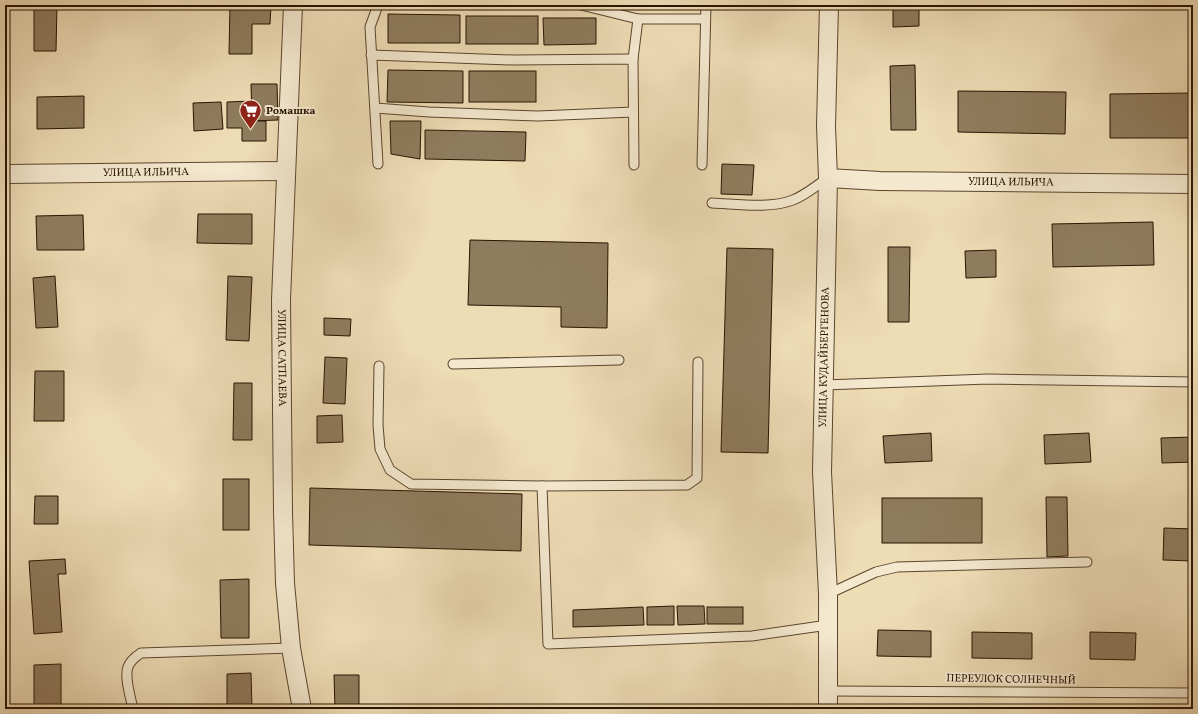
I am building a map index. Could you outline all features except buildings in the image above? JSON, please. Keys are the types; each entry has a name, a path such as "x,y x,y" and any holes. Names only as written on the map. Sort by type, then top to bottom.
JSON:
{"street":[{"name":"УЛИЦА САТПАЕВА","path":"293,5 281,300 283,504 285,583 291,648 302,709"},
{"name":"УЛИЦА КУДАЙБЕРГЕНОВА","path":"828,709 828,594 822,472 828,178 826,126 829,5"},
{"name":"УЛИЦА ИЛЬИЧА","path":"5,174 286,171"},
{"name":"УЛИЦА ИЛЬИЧА","path":"828,178 880,181 1193,184"}],"lane":[{"path":"378,5 370,27 378,164"},
{"path":"581,5 638,20 705,19"},
{"path":"702,165 706,5"},
{"path":"634,165 633,59 638,20"},
{"path":"371,54 513,60 633,59"},
{"path":"375,108 430,112 538,116 633,112"},
{"path":"712,203 772,204 786,202 794,200 828,178"},
{"path":"453,364 619,360"},
{"path":"379,366 378,425 380,449 390,470 411,484 542,486 687,485 697,478 698,362"},
{"path":"824,385 988,379 1193,382"},
{"path":"542,486 548,644 752,636 828,625"},
{"path":"828,594 876,572 897,567 1087,562"},
{"path":"133,709 127,683 127,668 133,658 141,653 291,648"},
{"name":"ПЕРЕУЛОК СОЛНЕЧНЫЙ","path":"828,691 1193,693"}],"place":[{"name":"Ромашка","path":"251,130"}]}
